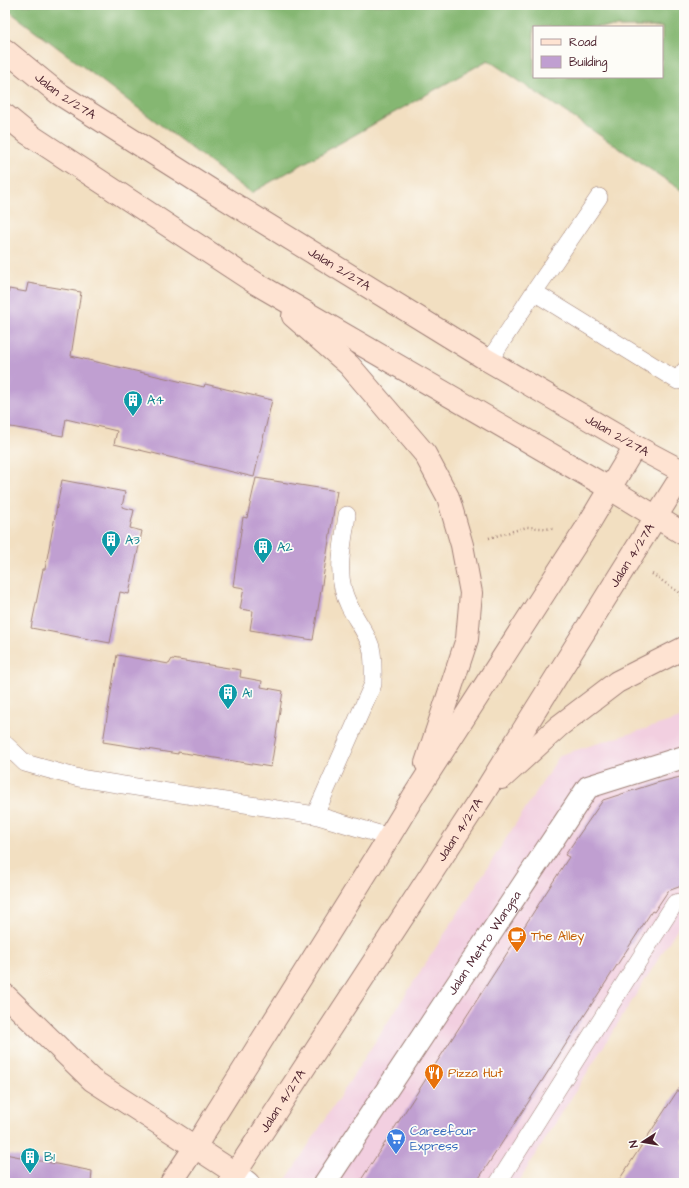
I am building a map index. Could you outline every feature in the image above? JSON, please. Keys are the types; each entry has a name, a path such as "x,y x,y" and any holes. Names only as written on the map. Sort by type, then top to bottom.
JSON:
{"main road":[{"name":"Jalan 2/27A","path":"5,50 58,93 211,190 489,361 635,446 684,472"},
{"path":"5,115 27,133 257,284 609,488 684,534"},
{"path":"257,284 349,365 425,454 448,497 462,545 471,593 467,639 415,794"},
{"path":"171,1183 389,838 415,794 585,530 635,446"},
{"name":"Jalan 4/27A","path":"237,1180 482,796 684,472"},
{"path":"482,796 559,726 617,682 684,648"},
{"path":"5,995 92,1080 195,1147 237,1180"}],"street":[{"name":"Jalan Metro Wangsa","path":"325,1183 588,787 684,757"}],"lane":[{"path":"489,361 599,197"},
{"path":"534,292 678,381 684,371"},
{"path":"315,815 373,684 374,663 371,646 350,610 343,590 340,570 346,515"},
{"path":"5,744 26,762 79,778 315,815 389,838"},
{"path":"498,1183 675,903 684,900"}],"path":[{"path":"462,545 527,527 585,530"},
{"path":"630,559 680,593 684,626"}],"shaded area":[{"path":"684,717 684,918 518,1183 284,1183 560,755"}],"green space":[{"path":"5,5 684,5 684,192 488,60 251,193 5,8"}],"building":[{"path":"28,283 81,292 71,356 204,387 205,384 272,400 254,477 114,444 117,431 66,419 63,436 5,426 5,315 9,289 26,292"},
{"name":"A2","path":"256,478 337,491 313,640 250,630 253,611 240,609 244,588 233,586 243,517 247,518"},
{"name":"A3","path":"62,480 125,492 122,507 134,510 130,528 142,531 129,594 120,592 110,643 31,628 43,569 45,569"},
{"name":"A1","path":"117,655 169,664 172,659 241,670 240,677 262,681 261,687 283,691 271,767 103,742"},
{"path":"684,776 684,885 668,891 654,912 652,911 476,1183 359,1183 569,857 565,855 603,800 656,783"},
{"path":"684,1081 684,1183 617,1183"},
{"name":"B1","path":"5,1154 92,1171 91,1183 5,1183"}],"place":[{"name":"A4","path":"133,417"},
{"name":"A3","path":"111,557"},
{"name":"A2","path":"263,564"},
{"name":"A1","path":"228,710"},
{"name":"The Alley","path":"517,953"},
{"name":"Pizza Hut","path":"434,1090"},
{"name":"Careefour Express","path":"396,1155"},
{"name":"B1","path":"30,1174"}]}
